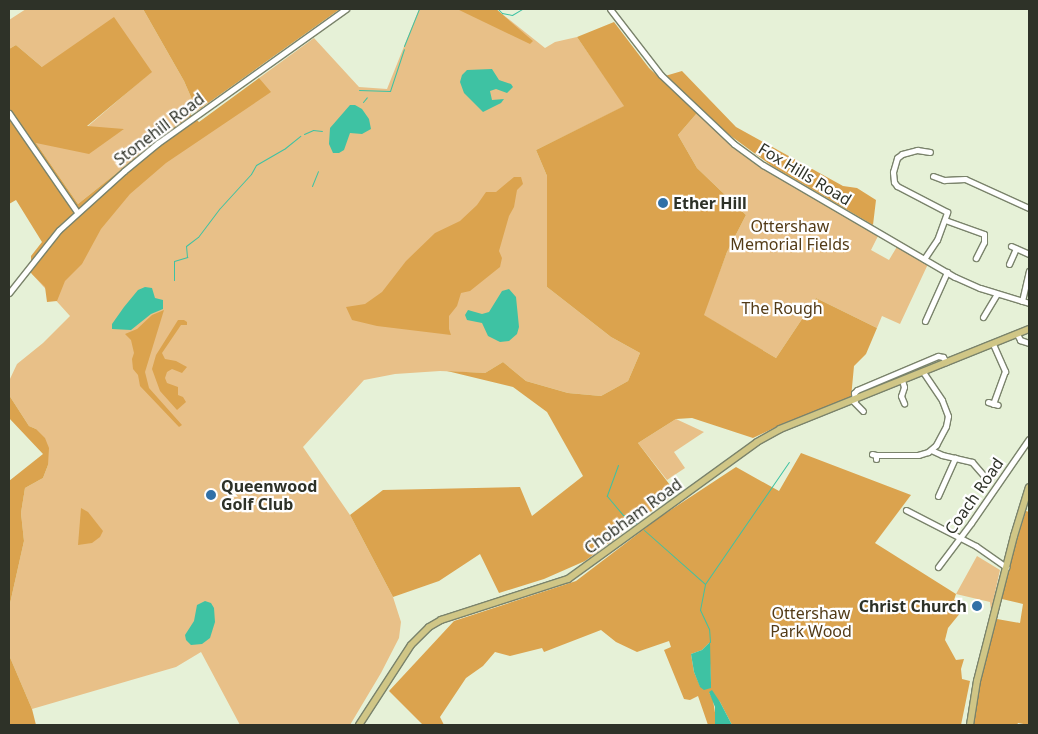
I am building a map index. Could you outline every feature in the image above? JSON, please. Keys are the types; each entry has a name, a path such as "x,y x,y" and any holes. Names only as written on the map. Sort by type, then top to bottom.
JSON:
{"main road":[{"name":"Chobham Road","path":"359,725 401,658 418,637 441,620 568,579 758,442 780,429 1029,330"},
{"path":"970,725 977,681 1006,567 1029,487"}],"street":[{"name":"Stonehill Road","path":"9,293 58,230 77,212 158,144 346,9"},
{"name":"Fox Hills Road","path":"610,9 653,67 734,144 772,171 947,272 997,294 1029,303"},
{"path":"9,113 77,212"},
{"path":"924,259 938,240 947,211 902,189 892,178 894,165 902,154 917,150 930,152"},
{"path":"933,176 944,180 965,179 1029,208"},
{"path":"945,220 984,234 984,242 976,258"},
{"path":"1009,264 1013,247 1029,254"},
{"path":"1022,301 1029,271"},
{"path":"925,320 947,272"},
{"path":"983,318 997,294"},
{"path":"1017,334 1020,340 1029,343"},
{"path":"993,344 1005,371 993,404"},
{"name":"Chobham Road","path":"854,400 854,393 857,390 938,356 943,357 946,362"},
{"path":"875,456 918,455 932,450 948,420 942,400 923,372"},
{"path":"902,380 904,387 901,396 904,403"},
{"path":"854,400 863,411"},
{"name":"Coach Road","path":"938,567 1029,439"},
{"path":"932,450 942,455 972,462 986,478"},
{"path":"941,493 955,458"},
{"path":"906,510 976,546 1006,567"}],"green space":[{"path":"26,9 143,9 184,81 197,111 190,114 78,204 36,143 123,130 87,127 151,72 42,67 16,45 9,49 9,20"},
{"path":"143,9 340,9 197,111 184,81"},
{"path":"419,9 496,9 545,48 555,42 577,37 625,106 536,150 547,176 547,287 611,337 640,353 628,381 601,396 568,393 526,381 503,362 485,373 440,371 395,374 364,380 303,447 350,515 393,597 401,622 399,638 350,725 240,725 201,652 176,667 32,709 9,655 9,608 24,541 21,513 25,488 43,478 48,465 36,429 29,426 9,395 9,381 17,364 43,343 70,316 32,274 257,86 259,78 314,38 359,87 387,89"},
{"path":"457,9 496,9 533,41 530,44"},
{"path":"114,17 152,72 87,126 124,129 89,154 36,143 78,204 190,114 199,122 259,78 271,92 166,163 130,194 101,229 82,264 65,281 57,301 47,302 45,287 31,273 31,256 42,242 16,200 9,204 9,49 16,45 42,67"},
{"path":"614,22 649,68 697,113 678,135 697,168 746,215 727,252 704,315 776,358 816,298 877,328 866,354 854,366 851,398 784,423 753,438 692,418 676,419 638,443 676,493 585,561 544,579 499,593 480,554 439,581 393,597 350,515 383,490 520,487 532,516 583,476 547,412 513,387 447,371 485,373 503,362 526,381 568,393 601,396 628,381 640,353 611,337 547,287 547,176 536,150 624,106 577,37"},
{"path":"682,71 736,127 843,186 857,188 876,200 873,225 772,166 724,131 665,76"},
{"name":"Ottershaw Memorial Fields","path":"697,113 762,168 878,236 871,250 889,260 898,245 928,264 900,324 882,316 877,328 816,298 776,358 703,315 727,252 746,215 697,168 678,135"},
{"path":"514,177 521,177 523,184 517,190 514,207 509,216 499,251 502,258 500,267 470,291 461,293 457,306 449,316 451,335 377,326 352,320 346,307 365,304 382,292 406,261 435,233 460,221 477,205 486,192 496,192"},
{"path":"164,310 145,372 149,388 182,425 179,427 140,386 138,375 133,369 132,359 134,353 131,340 125,334 137,329 152,315"},
{"path":"178,320 184,320 187,322 187,325 181,325 162,353 165,359 176,361 187,367 182,373 172,369 167,372 165,378 167,383 178,387 178,395 183,397 186,402 177,410 160,391 152,369 156,355"},
{"path":"9,395 29,426 36,429 45,438 49,448 48,465 43,478 25,488 21,513 24,541 9,608 9,481 43,454 9,418"},
{"path":"676,419 704,432 674,452 685,468 667,480 638,443"},
{"name":"Ottershaw Park Wood","path":"801,453 911,495 875,543 956,594 954,600 963,602 961,612 948,628 945,640 956,660 964,659 961,669 962,679 970,681 961,725 732,725 720,702 709,692 713,700 716,719 715,725 708,725 698,696 690,700 684,699 664,650 671,647 669,641 637,652 616,642 601,630 544,652 542,648 510,656 495,652 483,666 466,678 440,717 444,725 423,725 389,691 454,621 576,581 660,517 736,467 779,491","holes":["709,643 711,683 700,686 694,672 691,654 702,650"]},
{"path":"81,508 88,512 103,531 100,537 92,543 78,545"},
{"path":"1026,511 1029,512 1029,725 1018,723 1017,725 973,725 977,692 997,619 1020,623 1023,604 1002,599 1012,555"},
{"path":"977,556 1000,570 991,611 990,602 956,594"},
{"path":"9,655 32,709 36,725 9,725"}],"water":[{"path":"492,69 499,80 511,84 513,87 507,93 496,89 490,91 492,100 504,99 501,103 483,112 464,93 460,82 462,75 467,70"},
{"path":"350,105 355,105 362,109 369,119 371,129 362,134 350,133 344,150 339,153 333,153 329,144 330,128"},
{"path":"145,287 152,288 155,298 163,300 163,309 151,314 131,330 112,329 112,324 124,307 138,290"},
{"path":"509,289 516,297 519,327 517,334 509,341 500,342 488,336 482,323 467,320 465,315 468,310 482,314 489,312 502,291"},
{"path":"205,601 211,603 214,608 215,622 210,638 202,644 191,645 186,640 185,635 194,621 197,605"},
{"path":"710,642 711,688 704,690 700,687 694,672 691,654 702,650"},
{"path":"712,690 732,725 715,725 715,707 709,692"}],"waterway":[{"path":"404,46 419,9"},
{"path":"498,9 502,13 512,15 522,9"},
{"path":"359,90 390,91 404,49"},
{"path":"363,102 367,97"},
{"path":"304,134 313,130 322,131"},
{"path":"174,280 174,261 187,257 186,246 198,237 220,208 251,174 256,165 284,149 300,136"},
{"path":"312,186 318,171"},
{"path":"710,642 709,629 700,610 705,584 789,462"},
{"path":"618,465 607,496 623,515 628,516 638,525"},
{"path":"644,530 705,584"}],"place":[{"name":"Ether Hill","path":"663,203"},
{"name":"Queenwood Golf Club","path":"211,495"},
{"name":"Christ Church","path":"977,606"}],"park label":[{"name":"The Rough","path":"782,308"}]}
